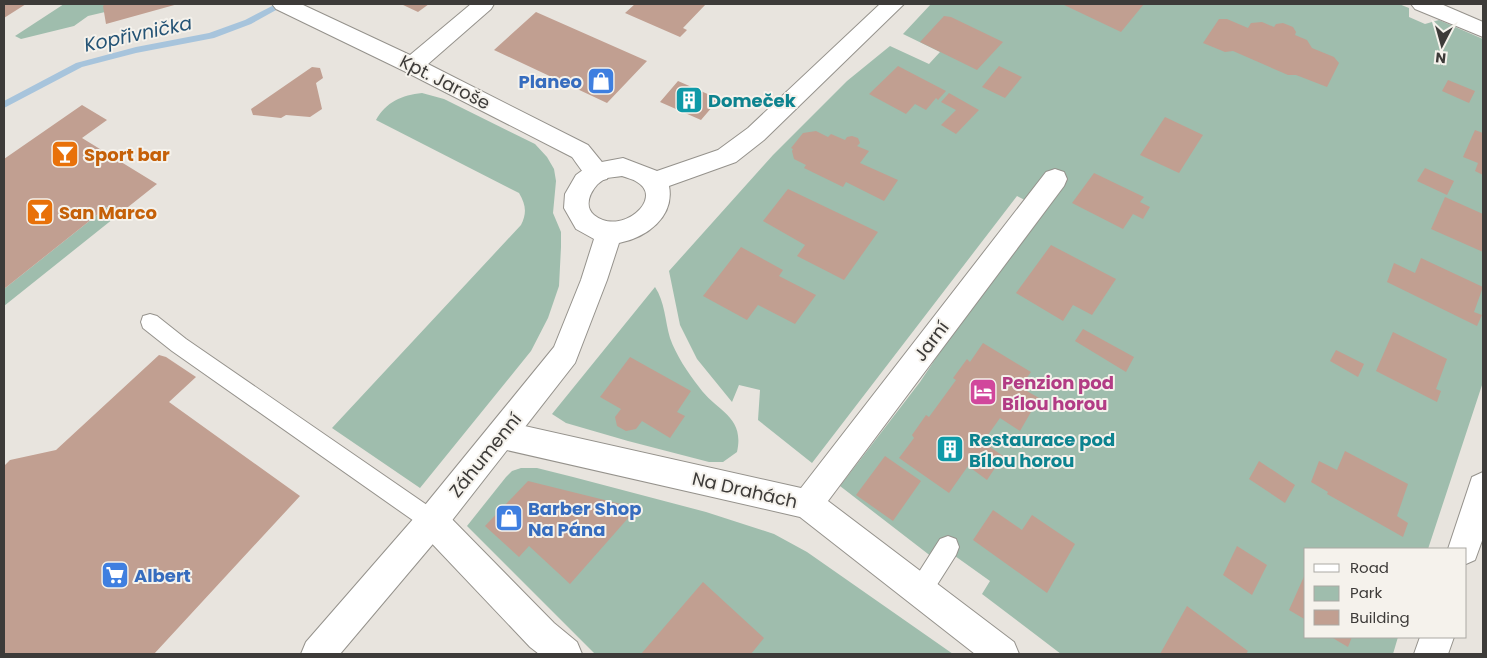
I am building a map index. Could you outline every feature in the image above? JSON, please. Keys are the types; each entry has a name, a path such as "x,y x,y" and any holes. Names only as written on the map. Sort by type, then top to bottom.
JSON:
{"street":[{"name":"Kpt. Jaroše","path":"283,4 412,65 580,151 598,172"},
{"path":"412,65 484,4"},
{"path":"654,182 727,156 742,145 756,134 893,4"},
{"path":"1422,4 1483,30"},
{"path":"610,168 629,168 646,174 654,182 658,191 659,202 655,212 647,221 623,231 610,232 587,224 580,216 576,206 576,196 580,187 588,178 610,168"},
{"name":"Jarní","path":"807,504 1055,179"},
{"name":"Záhumenní","path":"318,654 432,521 565,354 594,280 610,232"},
{"name":"Na Drahách","path":"502,435 807,504 1002,654"},
{"path":"1464,548 1483,487"},
{"path":"432,521 542,635 564,654"},
{"path":"1431,654 1437,638"}],"lane":[{"path":"150,322 179,345 432,521"},
{"path":"920,591 948,547"}],"green space":[{"path":"64,4 105,4 105,12 88,16 74,26 21,39 15,36"},
{"path":"931,4 1399,4 1409,8 1409,17 1425,24 1439,20 1483,39 1483,382 1428,548 1304,548 1304,638 1398,638 1393,654 1061,654 982,594 990,581 941,546 932,557 840,486 920,382 960,322 1044,210 1017,196 812,463 758,420 760,390 739,385 732,402 697,359 680,325 669,271 773,155 847,81 890,46 929,64 940,52 903,34"},
{"path":"422,93 444,99 535,144 547,157 554,169 556,181 553,213 561,232 561,247 559,286 548,318 531,351 420,488 332,428 521,225 525,209 519,193 376,120 385,108 395,100"},
{"path":"107,207 118,215 4,306 4,289"},
{"path":"655,287 663,305 670,338 679,357 699,387 728,415 737,430 737,452 723,462 709,462 628,441 566,423 552,414"},
{"path":"521,468 537,468 573,477 706,512 774,534 807,552 953,654 595,654 467,526 506,477 512,471"}],"building":[{"path":"4,4 26,4 4,18"},
{"path":"105,4 178,4 106,24 103,6"},
{"path":"401,4 429,4 418,12"},
{"path":"635,4 706,4 683,28 687,30 680,37 625,13"},
{"path":"1062,4 1144,4 1121,32"},
{"path":"536,12 647,61 607,103 494,50"},
{"path":"944,16 951,17 1003,42 977,70 920,42"},
{"path":"1219,19 1227,19 1248,28 1251,23 1262,22 1274,27 1276,24 1283,23 1293,27 1296,32 1295,35 1307,40 1312,48 1334,57 1339,63 1327,87 1296,75 1288,75 1233,51 1225,52 1203,43"},
{"path":"898,66 946,91 938,100 936,98 926,110 915,104 906,114 869,94"},
{"path":"999,66 1022,77 1005,98 982,87"},
{"path":"312,67 320,68 323,78 316,83 322,109 310,117 286,115 281,118 253,115 251,109"},
{"path":"1448,80 1475,91 1469,103 1442,91"},
{"name":"Domeček","path":"678,81 719,99 701,120 660,102"},
{"path":"949,93 979,110 956,134 941,125 956,110 941,102"},
{"path":"82,105 107,120 82,138 157,184 118,215 107,207 4,289 4,159"},
{"path":"1165,117 1203,135 1179,173 1140,155"},
{"path":"1475,130 1483,133 1483,175 1475,171 1478,163 1463,157"},
{"path":"816,131 828,137 831,134 845,140 847,137 852,136 858,138 860,143 857,146 869,151 860,163 898,180 884,201 846,182 843,187 804,168 806,165 794,159 793,149 791,148 803,133"},
{"path":"1425,168 1454,181 1447,195 1417,181"},
{"path":"1094,173 1144,197 1140,202 1150,207 1143,219 1133,214 1123,229 1072,203"},
{"path":"788,189 878,232 844,280 797,256 805,245 763,221"},
{"path":"1445,197 1483,214 1483,252 1431,229"},
{"path":"1051,245 1116,279 1092,315 1073,305 1063,321 1016,293"},
{"path":"741,247 783,270 779,276 816,295 795,324 758,305 747,320 703,296"},
{"path":"1421,258 1483,287 1474,312 1482,315 1477,326 1387,282 1394,263 1415,273"},
{"path":"1083,329 1134,357 1126,372 1075,341"},
{"path":"1393,332 1447,359 1436,389 1441,391 1437,402 1376,371"},
{"path":"983,343 1031,372 1020,387 1039,398 1020,431 1000,418 983,442 1003,456 987,480 968,466 949,493 899,458 914,438 912,435 926,415 929,417 956,380 953,378 967,359 970,362"},
{"path":"1336,350 1364,364 1358,377 1330,361"},
{"name":"Albert","path":"159,355 166,357 196,377 169,402 300,496 154,654 4,654 4,466 10,460 56,450"},
{"path":"630,357 691,391 677,412 685,416 670,438 642,421 636,429 626,431 617,426 615,417 621,409 600,397"},
{"path":"1345,451 1408,484 1397,516 1408,523 1403,537 1327,494 1328,492 1311,482 1319,461 1337,470"},
{"path":"885,456 921,481 893,521 856,495"},
{"path":"1259,461 1295,485 1285,503 1249,479"},
{"path":"528,481 637,508 570,584 529,546 519,557 485,526"},
{"path":"993,510 1022,530 1032,515 1075,544 1047,593 973,540"},
{"path":"1237,546 1267,565 1252,595 1223,575"},
{"path":"1304,576 1304,619 1289,610"},
{"path":"703,582 764,638 751,654 641,654"},
{"path":"1187,606 1248,651 1246,654 1160,654"},
{"path":"1333,638 1352,638 1348,647"}],"waterway":[{"name":"Kopřivnička","path":"4,105 79,65 136,50 211,36 248,22 283,4"}],"place":[{"name":"Planeo","path":"601,81"},
{"name":"Domeček","path":"689,100"},
{"name":"Sport bar","path":"65,154"},
{"name":"San Marco","path":"40,212"},
{"name":"Penzion pod Bílou horou","path":"983,392"},
{"name":"Restaurace pod Bílou horou","path":"950,449"},
{"name":"Barber Shop Na Pána","path":"509,518"},
{"name":"Albert","path":"115,575"}]}
